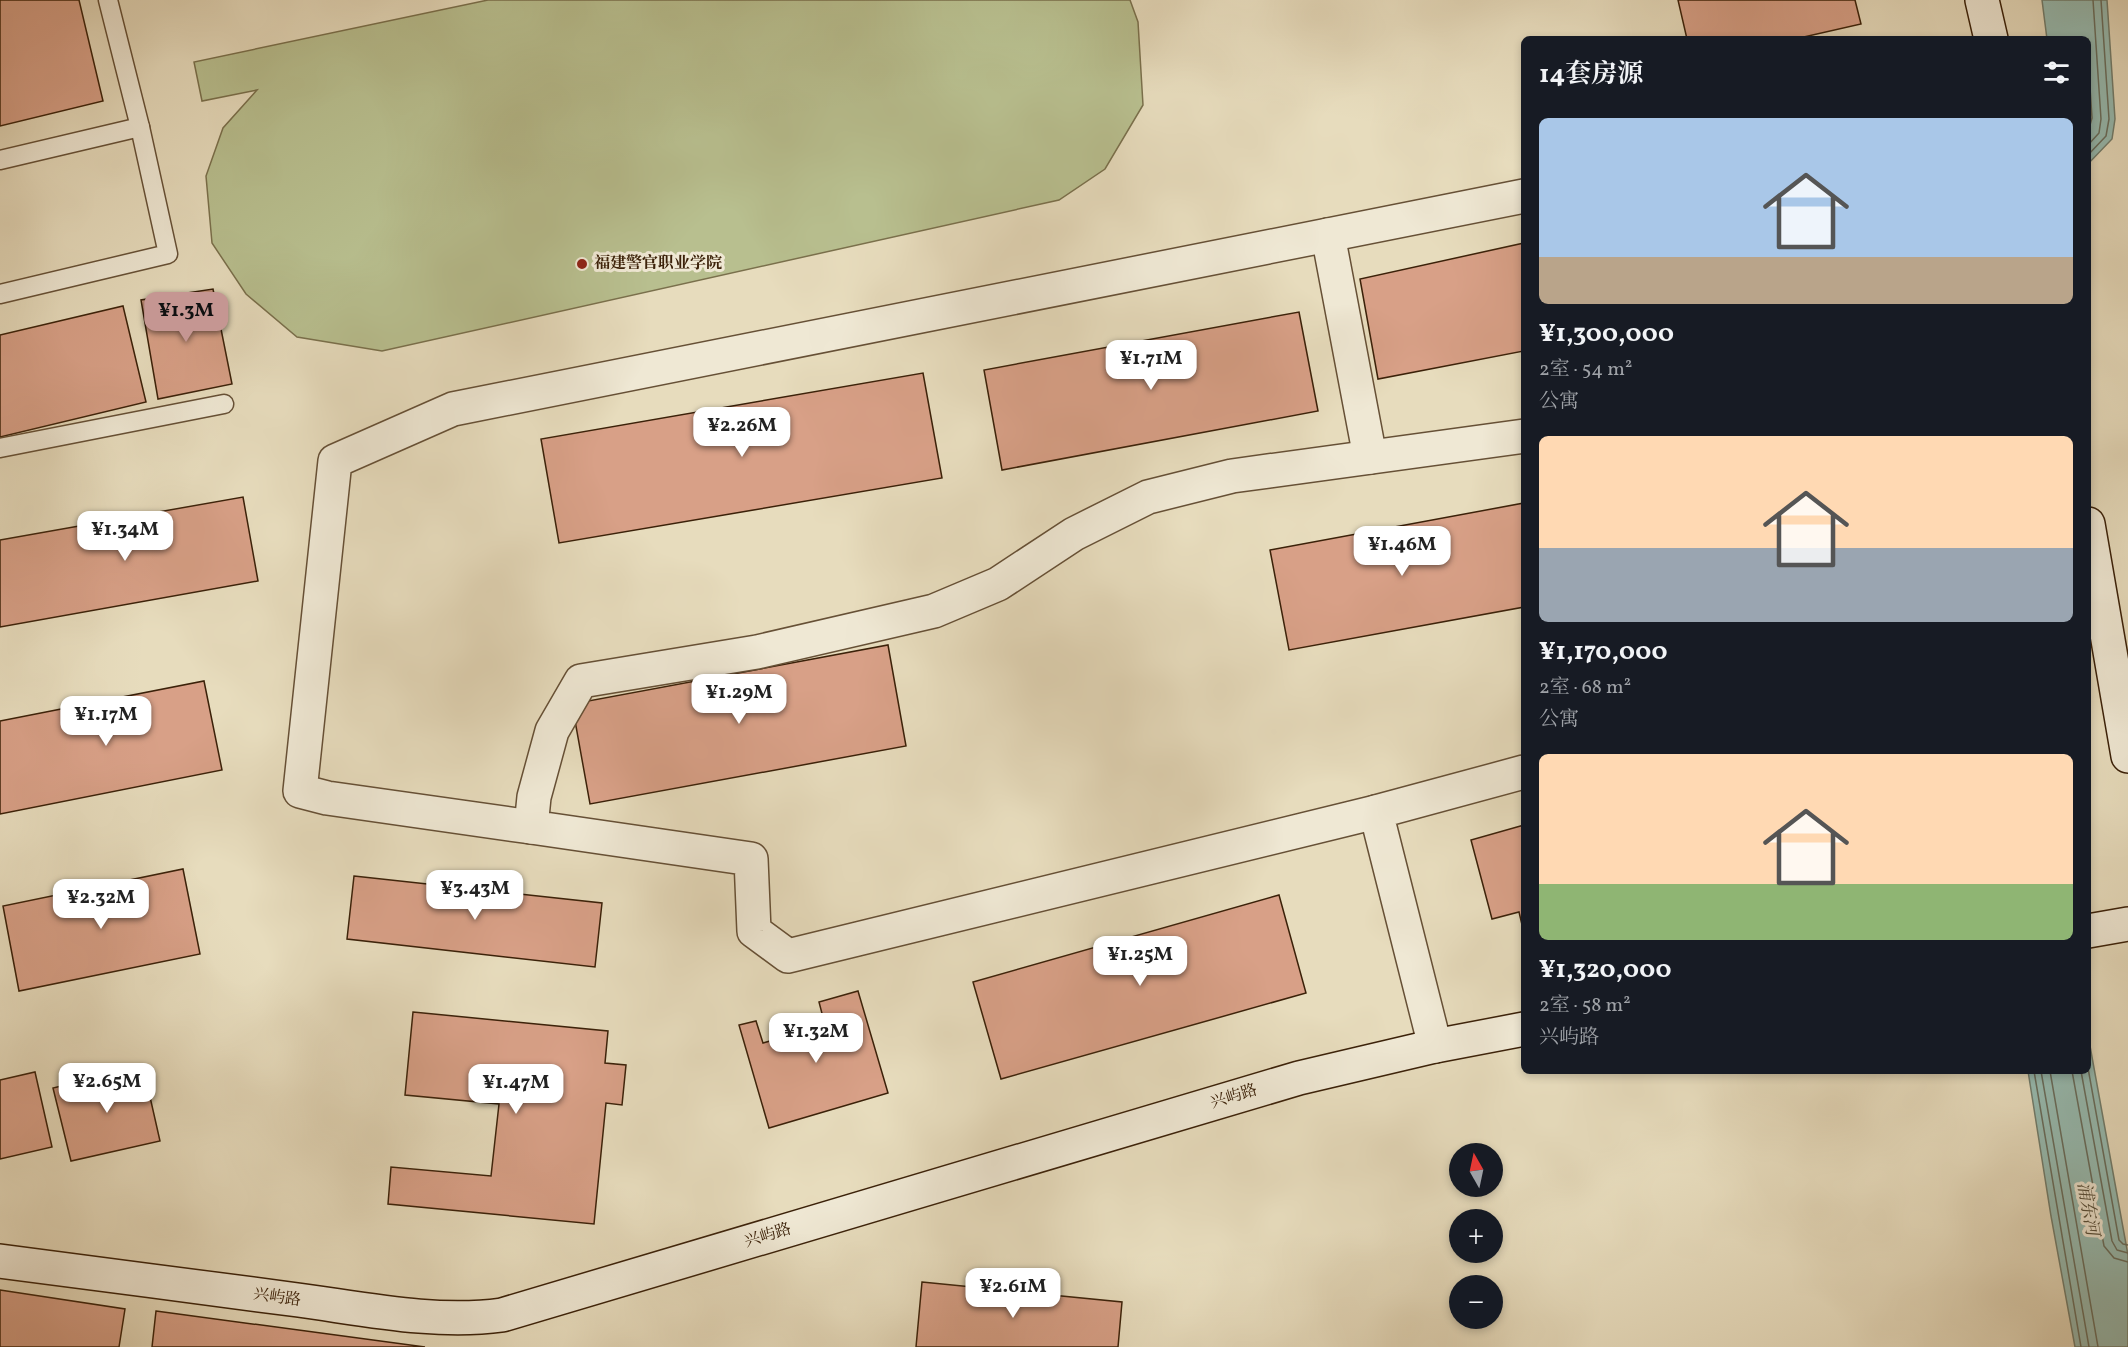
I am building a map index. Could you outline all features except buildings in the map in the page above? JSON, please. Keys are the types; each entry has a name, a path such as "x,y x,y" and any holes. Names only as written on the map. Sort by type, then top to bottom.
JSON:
{"street":[{"path":"1982,0 1990,36"},
{"path":"1521,197 453,409 335,461 300,791 327,798 751,859 754,931 788,956 1376,812 1521,773"},
{"path":"1328,235 1370,457"},
{"path":"531,827 534,797 552,730 581,681 757,652 934,611 998,584 1074,534 1148,497 1232,476 1521,436"},
{"path":"2091,541 2128,756"},
{"path":"1376,812 1435,1046"},
{"path":"2091,931 2128,924"},
{"name":"兴屿路","path":"0,1261 385,1312 479,1318 502,1315 1299,1078 1435,1046 1521,1030"}],"lane":[{"path":"0,294 168,254 140,127 108,0"},
{"path":"0,160 140,127"},
{"path":"0,448 224,405"}],"green space":[{"name":"福建警官职业学院","path":"488,0 1130,0 1138,22 1143,105 1105,169 1059,200 382,351 297,337 246,294 212,243 206,176 223,128 257,90 202,101 194,62"}],"water":[{"path":"2042,0 2107,0 2115,119 2112,139 2091,161 2091,36 2047,36"},
{"name":"浦东河","path":"2091,1052 2128,1255 2128,1347 2075,1347 2028,1074 2091,1074"}],"place":[{"name":"福建警官职业学院","path":"582,264"}]}
